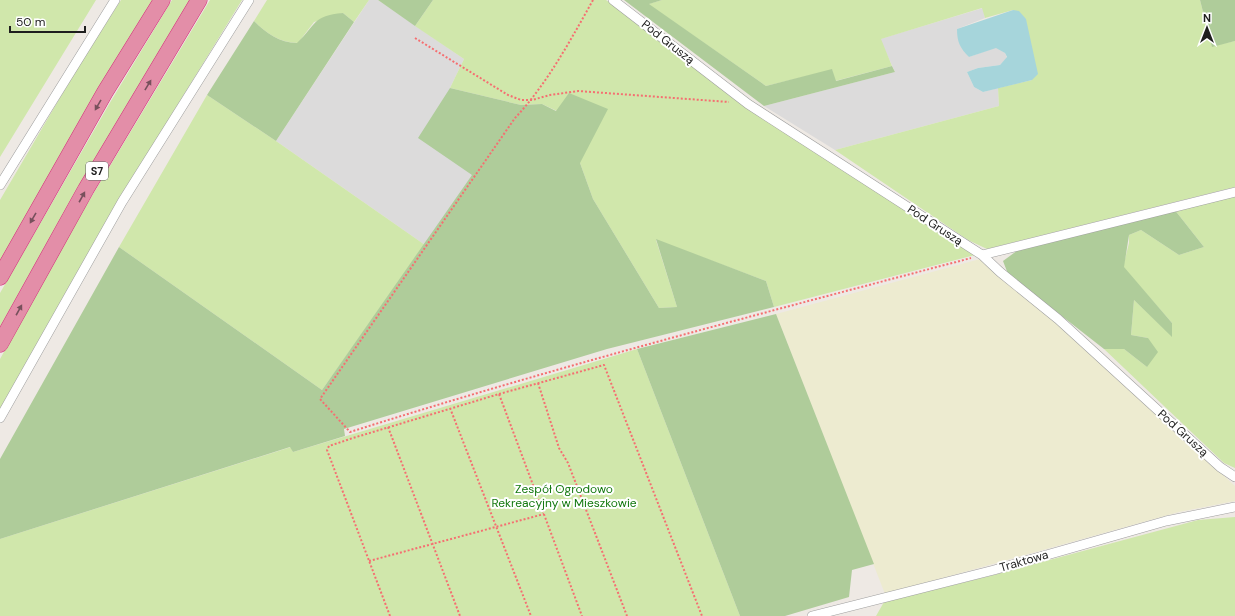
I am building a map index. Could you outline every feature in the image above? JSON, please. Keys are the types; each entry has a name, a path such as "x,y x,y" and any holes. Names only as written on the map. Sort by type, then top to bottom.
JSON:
{"highway":[{"path":"0,277 105,92 162,0"},
{"name":"S7","path":"0,344 86,189 199,0"}],"street":[{"path":"0,185 115,0"},
{"path":"0,418 122,202 249,0"},
{"name":"Pod Gruszą","path":"613,0 748,104 982,255 1000,272 1058,318 1214,461 1235,477"},
{"path":"982,255 1235,192"},
{"name":"Traktowa","path":"812,616 994,570 1166,521 1235,507"}],"path":[{"path":"593,0 566,49 532,100 515,118 320,399 350,432 456,399 641,345 982,255"},
{"path":"415,38 508,95 521,100 532,100 550,95 578,91 748,104"},
{"path":"390,616 327,450 329,446 450,408 604,365 702,616"},
{"path":"538,383 560,448 568,463 627,616"},
{"path":"499,394 582,616"},
{"path":"450,408 531,616"},
{"path":"388,427 460,616"},
{"path":"369,561 544,514"}],"shaded area":[{"path":"369,0 378,0 464,59 450,88 473,175 425,245 276,141"},
{"path":"983,8 985,18 957,29 969,57 996,47 1005,53 1007,58 1000,65 978,68 967,72 974,87 983,92 998,88 999,106 835,150 764,106 895,72 880,39"},
{"path":"980,259 1057,322 1235,486 1235,501 1179,512 885,594 776,314"}],"green space":[{"path":"0,0 96,0 0,157"},
{"path":"121,0 155,0 0,262 0,200 78,67"},
{"path":"172,0 192,0 58,223 0,327 0,293 111,101"},
{"path":"210,0 242,0 108,218 0,411 0,359 81,214"},
{"path":"267,0 369,0 354,22 343,13 314,22 298,43 291,43 279,39 263,30 254,21"},
{"path":"378,0 433,0 415,26"},
{"path":"433,0 606,0 975,255 774,307 766,281 656,240 677,307 659,308 593,199 580,163 557,111 542,104 521,105 450,88 464,59 415,26"},
{"path":"624,0 662,0 649,4 766,86 832,69 836,81 892,66 895,72 764,106"},
{"path":"662,0 1200,0 1212,46 1235,41 1235,187 987,249 968,240 835,150 999,106 998,88 1032,80 1013,10 985,18 982,8 881,39 892,66 835,81 832,70 766,86 648,4"},
{"path":"1200,0 1235,0 1235,41 1212,47"},
{"path":"343,13 354,22 276,141 207,95 254,21 263,30 279,39 291,43 297,43 320,19 333,14"},
{"path":"450,88 521,105 542,104 556,111 569,93 608,109 580,163 593,199 659,308 677,307 656,239 766,281 774,307 607,349 344,429 345,436 293,452 290,447 0,539 0,459 119,247 322,390 472,175 418,138"},
{"path":"207,95 276,141 425,245 322,390 119,247"},
{"path":"1235,195 1235,468 1224,463 1104,349 1124,349 1147,367 1148,338 1131,335 1134,300 1172,336 1172,323 1123,267 1129,243 1129,235 1141,230 1179,255 1204,247 1174,209"},
{"path":"1174,209 1204,247 1179,255 1141,230 1129,235 1124,267 1172,323 1172,337 1134,300 1131,335 1148,338 1158,352 1147,367 1124,349 1104,349 1008,274 1003,261 1018,250"},
{"path":"776,314 874,564 852,570 849,597 785,616 740,616 637,349"},
{"name":"Zespół Ogrodowo Rekreacyjny w Mieszkowie","path":"637,349 740,616 0,616 0,539 291,447 293,452"},
{"path":"1235,517 1235,616 876,616 884,602 990,576 1198,520"}],"water":[{"path":"1013,10 1019,11 1026,19 1038,74 1032,80 983,92 974,87 967,72 978,68 1000,65 1007,57 1005,53 996,48 969,57 963,51 960,44 957,29"}]}
